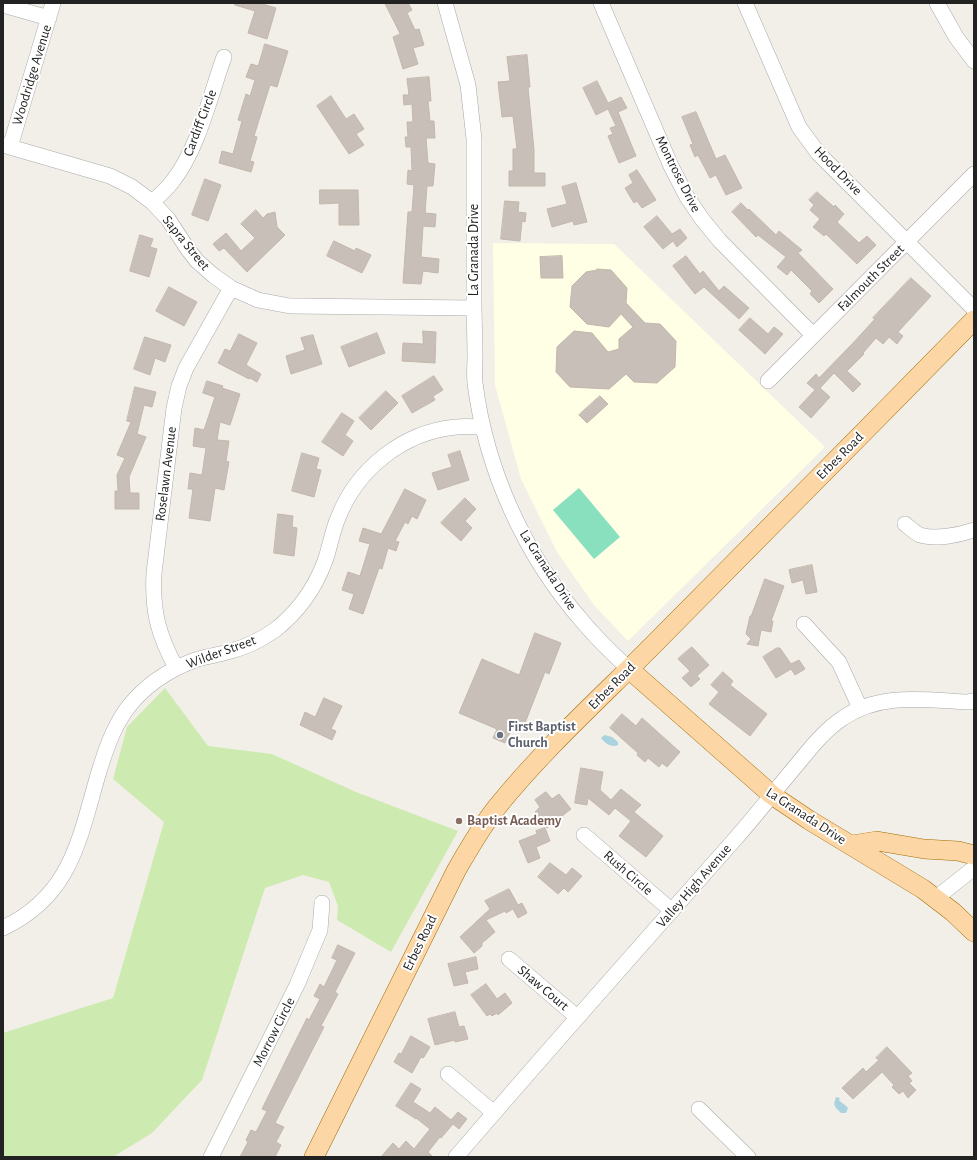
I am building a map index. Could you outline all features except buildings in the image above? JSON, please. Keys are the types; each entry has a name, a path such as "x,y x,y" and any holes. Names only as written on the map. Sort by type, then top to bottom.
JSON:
{"main road":[{"name":"Erbes Road","path":"314,1157 456,872 470,846 496,809 544,753 974,320"},
{"name":"La Granada Drive","path":"629,669 772,795 809,820 936,898 974,932"},
{"path":"852,846 877,840 924,849 958,851 974,855"}],"street":[{"name":"Woodridge Avenue","path":"6,146 53,3"},
{"name":"La Granada Drive","path":"445,3 468,85 472,112 474,139 475,381 483,426 493,462 506,496 521,530 538,560 558,590 582,621 629,669"},
{"name":"Montrose Drive","path":"601,3 671,166 687,197 720,242 813,335"},
{"name":"Hood Drive","path":"745,3 799,127 818,153 974,309"},
{"path":"938,3 956,37 974,61"},
{"path":"3,5 49,18"},
{"name":"Cardiff Circle","path":"152,202 172,183 188,157 197,136 224,57"},
{"name":"Sapra Street","path":"6,146 110,176 132,187 152,202 168,219 197,261 231,288 258,300 290,306 474,308"},
{"name":"Falmouth Street","path":"768,381 974,174"},
{"name":"Roselawn Avenue","path":"176,668 158,629 154,610 153,590 174,408 179,386 186,368 231,288"},
{"name":"Wilder Street","path":"3,928 15,922 37,906 54,888 65,873 76,850 105,751 116,726 127,709 140,695 155,681 176,668 196,660 250,645 274,630 293,614 307,596 319,576 337,519 347,498 361,477 381,458 405,442 429,432 456,427 483,426"},
{"path":"905,524 919,535 931,537 960,535 974,530"},
{"path":"804,624 839,662 860,708"},
{"name":"Valley High Avenue","path":"456,1157 577,1017 672,911 824,733 843,717 860,708 880,701 896,699 974,701"},
{"name":"Rush Circle","path":"584,835 672,911"},
{"path":"936,898 974,868"},
{"name":"Morrow Circle","path":"211,1157 297,985 320,930 322,903"},
{"name":"Shaw Court","path":"509,959 577,1017"},
{"path":"448,1074 494,1113"},
{"path":"699,1109 748,1157"}],"shaded area":[{"path":"493,243 614,244 825,447 628,641 594,605 557,552 521,479 495,385"}],"green space":[{"path":"579,488 620,537 594,559 553,510"},
{"path":"165,688 208,746 272,754 356,792 458,831 391,952 337,920 338,906 329,882 303,875 265,888 202,1080 152,1133 113,1157 3,1157 3,1033 113,998 164,822 113,779 127,727"}],"water":[{"path":"605,735 612,737 618,742 618,745 613,746 606,743 601,738"},
{"path":"836,1097 840,1098 839,1100 848,1108 846,1113 841,1113 836,1108 834,1104"}],"place":[{"name":"First Baptist Church","path":"500,735"},
{"name":"Baptist Academy","path":"459,821"}]}
